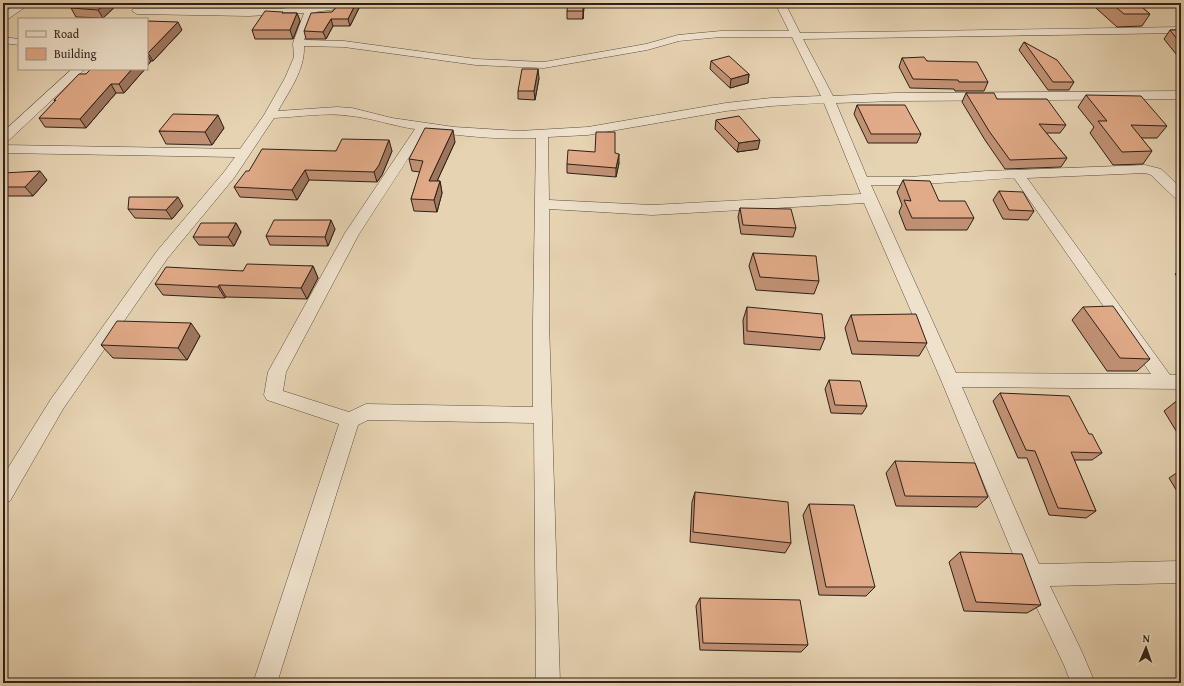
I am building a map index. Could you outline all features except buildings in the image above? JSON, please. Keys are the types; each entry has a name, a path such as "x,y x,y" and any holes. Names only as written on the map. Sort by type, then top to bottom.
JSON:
{"street":[{"path":"3,18 26,3"},
{"path":"131,18 146,3"},
{"path":"137,12 310,11 360,3"},
{"path":"780,3 829,100 862,181 1034,575 1074,660 1083,683"},
{"path":"3,494 57,404 162,256 230,175 270,115 291,78 299,57 298,43 310,11"},
{"path":"298,43 344,44 476,62 544,65 647,47 678,38 721,34 795,35 1181,30"},
{"path":"3,40 18,42"},
{"path":"3,139 78,70"},
{"path":"270,115 337,111 352,112 392,122 454,132 542,134 588,131 771,102 895,97 1181,95"},
{"path":"423,126 352,233 277,372 273,395 350,420 366,412 542,415"},
{"path":"542,134 542,415 548,683"},
{"path":"3,149 244,153"},
{"path":"862,181 910,181 1018,174 1151,170 1156,172 1181,196"},
{"path":"1018,174 1173,382"},
{"path":"541,204 652,210 870,198"},
{"path":"950,380 1173,382"},
{"path":"266,683 350,420"},
{"path":"1034,575 1181,572"}]}
